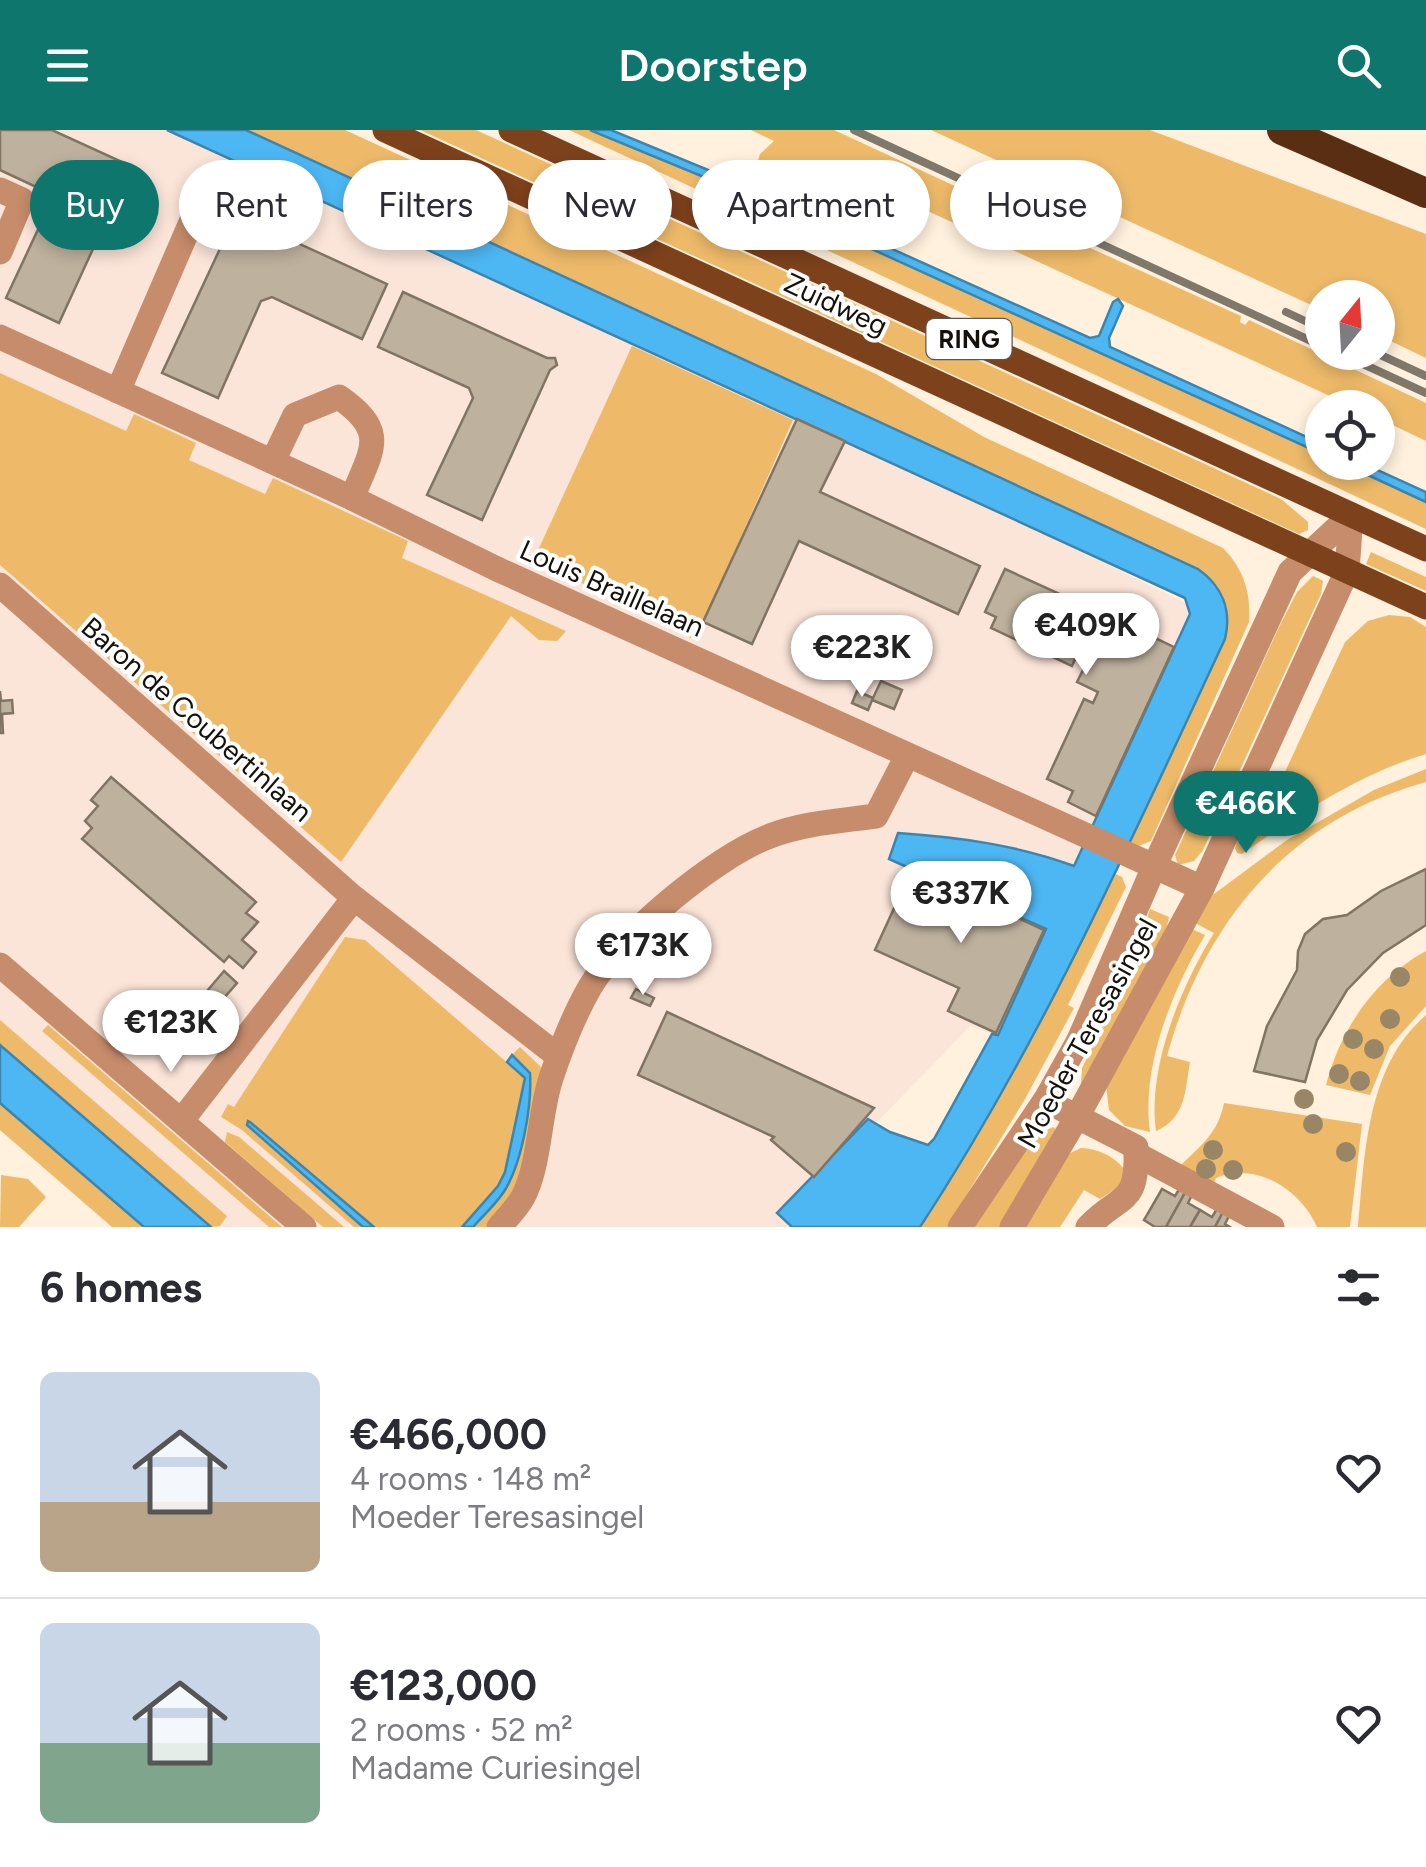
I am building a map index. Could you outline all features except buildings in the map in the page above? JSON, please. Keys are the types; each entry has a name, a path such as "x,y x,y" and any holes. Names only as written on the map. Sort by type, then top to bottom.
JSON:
{"highway":[{"path":"1282,130 1426,193"}],"main road":[{"name":"Zuidweg","path":"385,130 1426,607"},
{"name":"Zuidweg","path":"511,130 1426,549"}],"street":[{"path":"0,190 22,200 0,252"},
{"path":"118,391 179,250"},
{"name":"Louis Braillelaan","path":"0,337 274,461 497,569 1202,888"},
{"path":"274,461 296,415 339,397 362,413 373,434 370,454 352,498"},
{"name":"Moeder Teresasingel","path":"960,1227 1046,1098 1105,984 1149,865 1290,572 1351,515"},
{"name":"Moeder Teresasingel","path":"1012,1227 1077,1118 1202,888 1347,571 1351,515"},
{"name":"Baron de Coubertinlaan","path":"0,585 354,898 558,1056"},
{"path":"499,1227 523,1196 531,1174 544,1101 558,1056 591,986 618,950 704,874 768,836 808,825 876,816 907,756"},
{"path":"182,1120 354,898"},
{"path":"2,970 304,1227"},
{"path":"1046,1098 1136,1147 1136,1176 1126,1199 1088,1227"},
{"path":"1136,1154 1272,1227"}],"shaded area":[{"path":"0,130 220,130 281,160 179,160 179,250 323,250 323,180 343,190 343,250 465,250 1202,611 1001,1037 970,1026 789,1213 804,1227 176,1227 0,1073"},
{"path":"246,130 345,130 410,160 343,160 343,175 323,166 323,160 311,160"},
{"path":"420,130 476,130 541,160 528,160 528,180 508,170 508,160 485,160"},
{"path":"569,130 590,130 663,160 633,160"},
{"path":"751,130 834,130 899,160 758,160 774,141"},
{"path":"931,130 1150,130 1426,234 1426,358 1395,343 1395,280 1305,280 1305,302 1122,218 1122,160 996,160"},
{"path":"672,164 692,172 692,187 672,178"},
{"path":"930,175 950,184 950,221 930,212"},
{"path":"508,205 528,214 528,250 606,250 876,374 984,437 1223,548 1245,582 1249,622 1151,841 1136,847 1130,844 1227,631 1223,598 1208,576 505,250 508,250"},
{"path":"672,220 692,229 692,250 738,250 1281,499 1308,522 1308,530 1299,534 672,246"},
{"path":"827,250 874,250 1305,446 1305,473"},
{"path":"1013,250 1095,250 1241,316 1240,322 1245,325 1249,320 1305,346 1305,370 1356,370 1426,403 1426,441 1395,426 1395,390 1317,390"},
{"path":"632,346 793,420 705,618 691,638 534,559"},
{"path":"0,373 126,431 134,414 196,443 189,460 265,494 273,478 408,541 402,558 566,631 557,641 539,640 511,616 341,862 0,565"},
{"path":"1321,480 1384,480 1426,502 1426,529"},
{"path":"1371,552 1426,577 1426,591 1366,564"},
{"path":"1313,576 1323,581 1321,594 1203,850 1194,861 1178,865 1175,855 1279,627 1297,592"},
{"path":"1389,615 1410,617 1426,627 1426,754 1353,784 1242,854 1237,853 1237,842 1267,811 1345,642 1368,621"},
{"path":"1426,769 1426,782 1377,799 1333,822 1293,850 1229,920 1183,1007 1167,1056 1190,1062 1179,1111 1156,1131 1157,1081 1169,1028 1214,933 1195,923 1210,897 1287,840 1374,790"},
{"path":"1116,874 1126,887 1068,1005 1074,1008 1025,1099 947,1227 920,1227 1033,1038"},
{"path":"1150,909 1169,917 1166,931 1081,1085 1082,1068 1131,970"},
{"path":"1192,929 1205,935 1181,980 1155,1055 1148,1107 1150,1132 1125,1126 1109,1110 1106,1085"},
{"path":"345,937 365,940 525,1078 505,1173 462,1227 374,1227 248,1121 247,1125 363,1227 354,1227 242,1130 221,1117 228,1104 234,1107"},
{"path":"1426,951 1426,1006 1390,1046 1370,1095 1326,1085 1341,1044 1362,1008 1391,976"},
{"path":"1426,1015 1426,1227 1358,1227 1367,1142 1380,1086 1406,1036"},
{"path":"0,1020 227,1216 220,1226 211,1227 0,1045"},
{"path":"48,1025 282,1227 269,1227 42,1031"},
{"path":"520,1047 542,1068 521,1181 486,1227 473,1227 503,1193 530,1073 512,1055"},
{"path":"0,1103 144,1227 112,1227 0,1130"},
{"path":"1224,1103 1362,1124 1350,1227 1317,1227 1300,1201 1276,1182 1261,1176 1231,1174 1216,1178 1213,1186 1179,1167 1213,1131"},
{"path":"1053,1127 1057,1130 1002,1227 974,1227 1036,1135"},
{"path":"227,1132 239,1137 344,1227 323,1227 225,1142"},
{"path":"1081,1148 1099,1151 1115,1160 1124,1169 1123,1184 1100,1199 1084,1190 1060,1227 1021,1227 1066,1155"},
{"path":"1,1175 28,1179 46,1197 19,1227 0,1227"}],"water":[{"path":"167,130 246,130 311,160 232,160"},
{"path":"590,130 611,130 692,163 692,172 672,164 672,160 663,160"},
{"path":"323,166 343,175 343,211 323,202"},
{"path":"428,250 506,250 1198,569 1223,600 1227,618 1225,639 1083,939 1006,1085 920,1227 792,1227 777,1213 868,1119 890,1132 928,1145 934,1139 992,1034 998,1035 1046,929 889,859 898,833 987,843 1074,866 1190,614 1185,598"},
{"path":"874,250 894,250 1090,338 1099,336 1113,302 1118,299 1123,306 1109,338 1110,347 1305,436 1305,446"},
{"path":"1395,478 1426,492 1426,502 1379,480"},
{"path":"0,1045 211,1227 144,1227 0,1103"},
{"path":"512,1055 530,1073 521,1149 502,1195 473,1227 462,1227 498,1186 505,1172 525,1078 507,1062"},
{"path":"248,1121 374,1227 363,1227 247,1125"}],"railway":[{"path":"854,130 1305,338"},
{"path":"1286,312 1305,321"},
{"path":"1395,362 1426,376"},
{"path":"1376,370 1426,393"}]}
